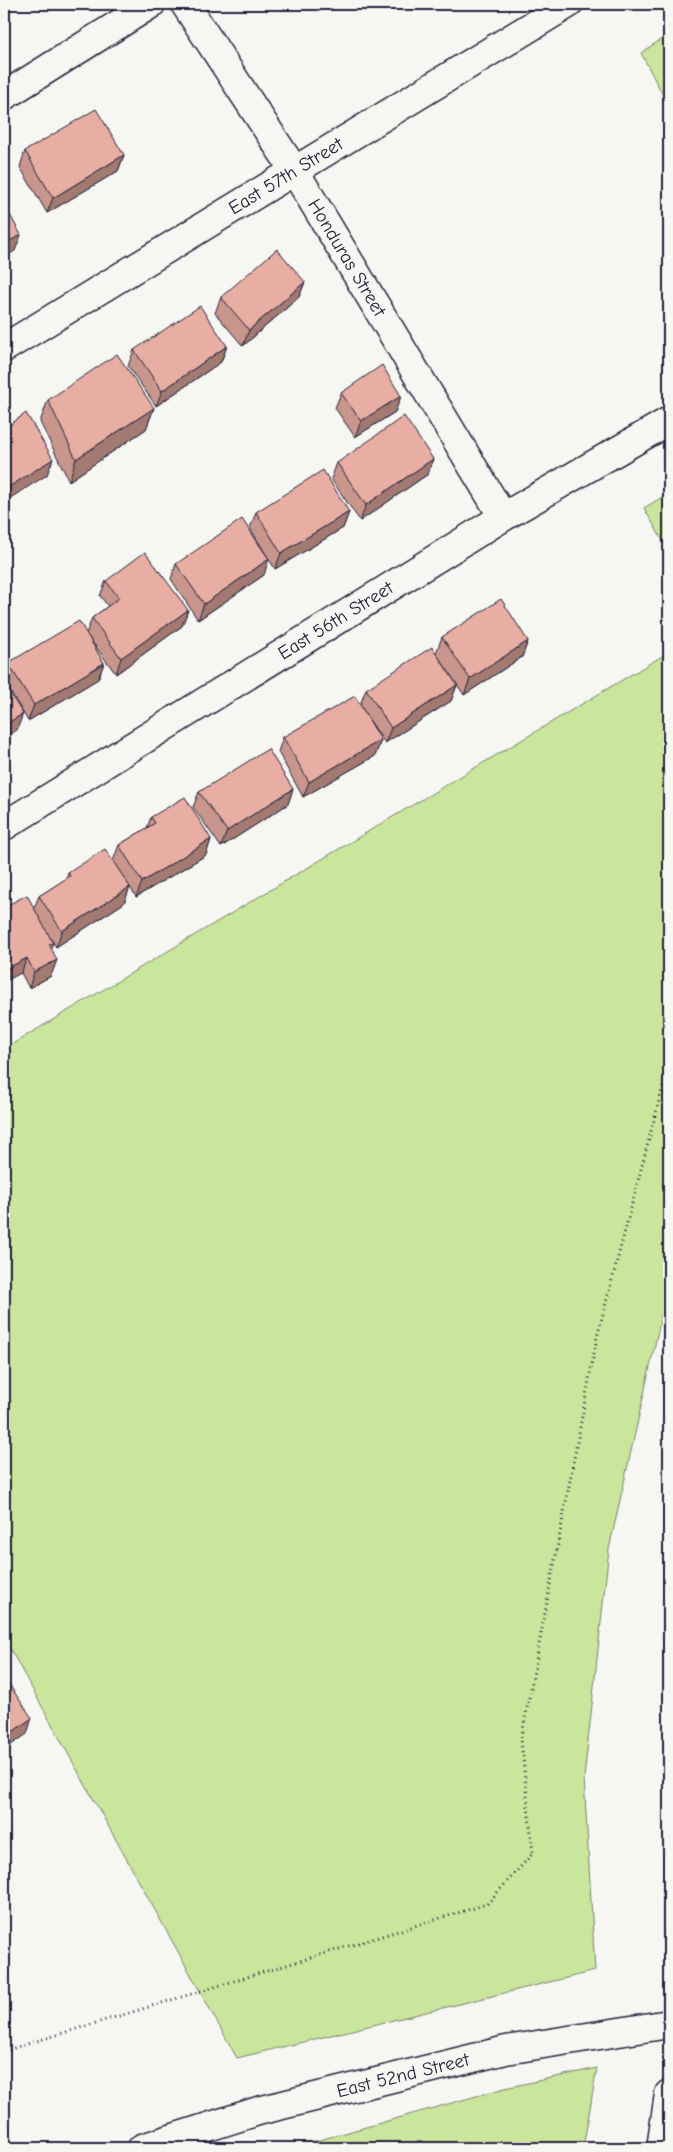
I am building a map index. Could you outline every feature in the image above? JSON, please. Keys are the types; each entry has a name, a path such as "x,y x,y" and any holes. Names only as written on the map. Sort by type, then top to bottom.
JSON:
{"main road":[{"path":"4,96 151,4"},
{"name":"Honduras Street","path":"185,4 294,170 503,517"},
{"name":"East 57th Street","path":"4,348 568,4"},
{"name":"East 56th Street","path":"4,826 503,517 669,420"},
{"name":"East 52nd Street","path":"142,2148 258,2112 506,2050 669,2024"},
{"path":"661,2148 669,2094"}],"path":[{"path":"4,2051 487,1904 533,1853 521,1740 597,1337 669,1063"}],"green space":[{"path":"669,34 669,107 641,53"},
{"path":"669,493 669,552 644,508"},
{"path":"669,652 669,1282 609,1549 584,1778 595,1971 237,2058 4,1638 4,1049"},
{"path":"597,2068 583,2148 291,2148 505,2088"}],"building":[{"path":"96,109 124,155 53,198 25,151"},
{"path":"4,204 21,235 4,244"},
{"path":"277,249 305,282 249,330 221,297"},
{"path":"200,306 227,346 162,391 134,350"},
{"path":"117,354 154,408 76,459 48,400"},
{"path":"382,365 401,396 361,421 341,393"},
{"path":"26,413 53,459 4,490 4,429"},
{"path":"404,416 433,459 366,505 337,463"},
{"path":"323,470 349,512 281,553 256,512"},
{"path":"242,519 269,559 204,604 176,564"},
{"path":"145,552 188,610 121,658 92,618 119,598 106,581"},
{"path":"501,599 528,641 470,679 442,637"},
{"path":"79,621 104,663 34,705 8,663"},
{"path":"432,647 457,685 391,728 366,689"},
{"path":"4,684 23,714 4,725"},
{"path":"355,696 381,740 309,782 283,737"},
{"path":"268,749 293,789 227,831 199,792"},
{"path":"185,797 211,839 142,882 119,845 155,823 151,817"},
{"path":"105,849 130,887 62,931 39,896 70,876 68,873"},
{"path":"27,895 53,943 49,944 57,960 34,972 27,958 4,970 4,907"},
{"path":"8,1683 32,1718 4,1738 4,1686"}]}
